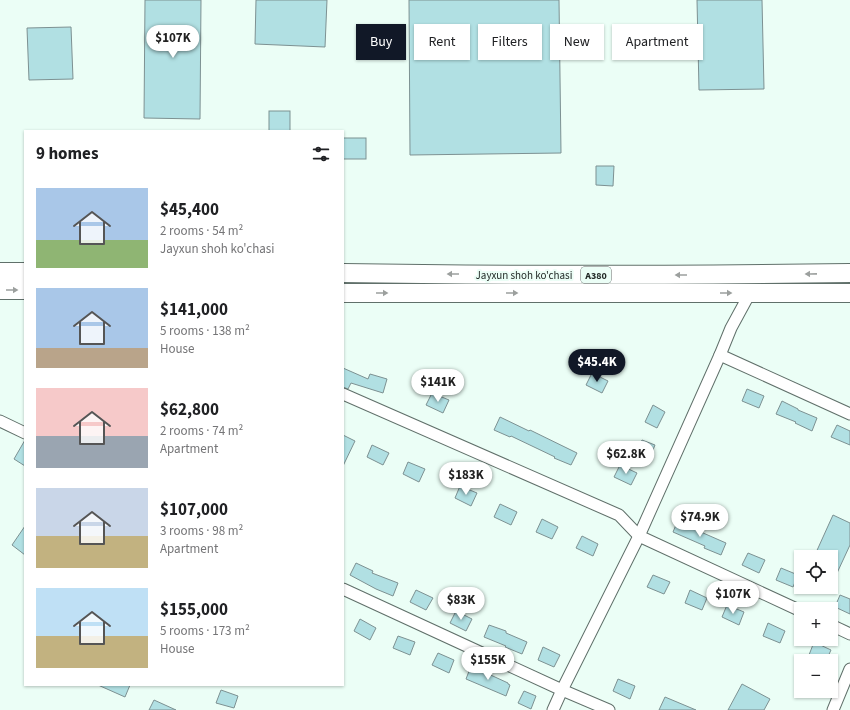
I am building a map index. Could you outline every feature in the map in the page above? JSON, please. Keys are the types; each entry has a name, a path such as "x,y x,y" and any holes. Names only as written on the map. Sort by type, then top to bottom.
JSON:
{"highway":[{"path":"0,272 24,272"},
{"name":"Jayxun shoh ko'chasi","path":"344,273 703,275 850,273"},
{"path":"0,290 24,290"},
{"name":"Jayxun shoh ko'chasi","path":"344,293 850,293"}],"street":[{"path":"553,710 639,536 731,328 750,293"},
{"path":"720,355 850,414"},
{"path":"344,394 619,515 639,536 794,608"},
{"path":"0,422 24,433"},
{"path":"344,590 609,710"},
{"path":"838,628 850,634"},
{"path":"833,710 850,669"}],"building":[{"path":"145,0 201,0 200,119 144,118"},
{"path":"256,0 327,0 325,47 255,44"},
{"path":"409,0 559,0 559,24 550,24 550,60 560,60 561,153 410,155"},
{"path":"697,0 762,0 764,89 699,90 698,60 703,60 703,24 698,24"},
{"path":"71,27 73,79 29,80 27,28"},
{"path":"269,111 290,111 290,130 269,130"},
{"path":"344,138 366,138 366,159 344,159"},
{"path":"596,166 614,166 613,186 596,185"},
{"path":"344,368 368,379 370,374 387,379 383,393 351,383 348,389 344,387"},
{"path":"592,373 608,381 602,393 586,385"},
{"path":"747,389 764,396 759,408 742,401"},
{"path":"432,393 449,400 443,413 426,405"},
{"path":"782,401 817,418 812,431 795,423 796,422 776,414"},
{"path":"653,405 665,412 657,428 645,422"},
{"path":"500,417 577,453 571,465 511,436 510,437 494,430"},
{"path":"837,425 850,431 850,445 831,437"},
{"path":"344,436 355,441 344,464"},
{"path":"642,440 655,445 648,462 635,457"},
{"path":"24,442 24,465 14,459"},
{"path":"372,445 389,453 383,465 367,457"},
{"path":"408,462 425,469 419,482 403,474"},
{"path":"620,465 637,473 631,485 614,477"},
{"path":"460,486 477,493 471,506 455,498"},
{"path":"500,504 517,512 511,525 494,517"},
{"path":"833,515 850,523 850,545 838,571 838,550 817,550"},
{"path":"542,519 558,527 552,539 536,532"},
{"path":"678,520 695,527 694,529 726,543 721,555 704,548 705,546 673,532"},
{"path":"24,527 24,554 12,545"},
{"path":"582,536 598,544 593,556 576,548"},
{"path":"748,553 765,560 759,573 742,565"},
{"path":"356,563 373,571 372,573 398,583 393,596 350,575"},
{"path":"781,568 794,573 793,587 776,580"},
{"path":"653,575 670,582 664,594 647,587"},
{"path":"416,590 433,598 426,610 410,602"},
{"path":"690,590 707,598 702,610 685,603"},
{"path":"840,595 850,599 850,614 838,608 837,602"},
{"path":"727,605 744,612 739,625 722,617"},
{"path":"456,611 472,619 466,631 450,623"},
{"path":"360,619 376,628 370,640 354,631"},
{"path":"768,623 785,631 780,643 763,636"},
{"path":"489,625 506,631 506,633 527,642 522,654 484,637"},
{"path":"398,636 415,642 410,655 393,648"},
{"path":"812,646 822,646 831,650 829,654 809,654"},
{"path":"543,647 560,655 554,667 538,660"},
{"path":"438,653 454,660 449,673 432,665"},
{"path":"471,666 508,683 510,685 506,696 466,679"},
{"path":"618,679 635,686 630,699 613,691"},
{"path":"742,684 770,699 764,710 728,710"},
{"path":"100,686 130,686 125,697"},
{"path":"221,690 238,696 234,708 216,703"},
{"path":"524,691 536,696 531,709 518,703"},
{"path":"665,697 696,710 659,710"},
{"path":"154,700 176,710 149,710"}]}
